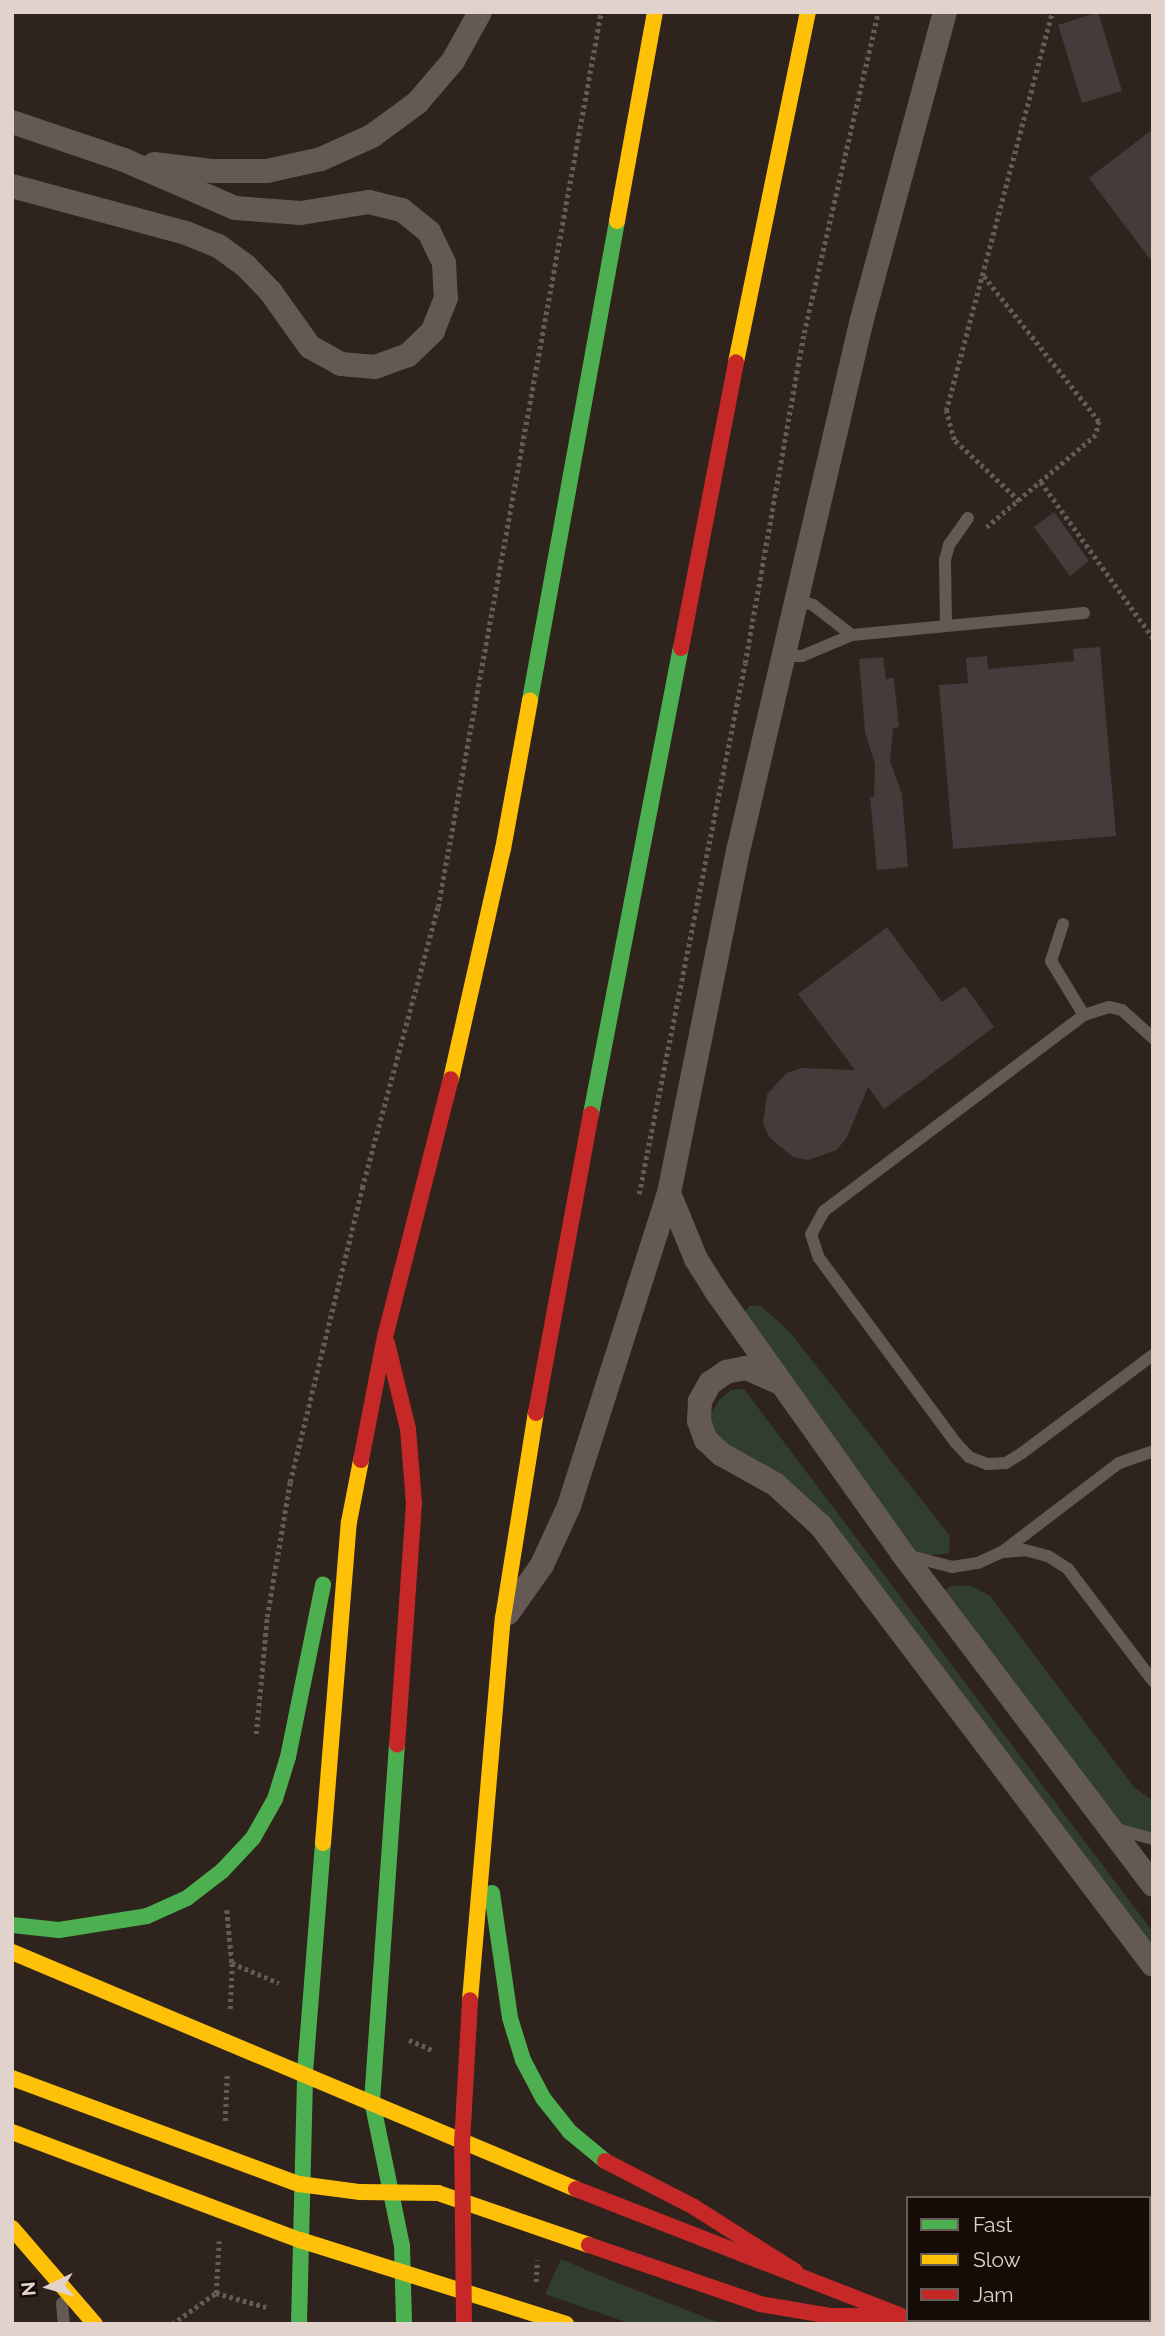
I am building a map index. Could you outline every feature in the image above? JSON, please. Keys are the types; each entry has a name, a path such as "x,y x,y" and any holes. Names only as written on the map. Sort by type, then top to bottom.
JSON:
{"main road":[{"path":"299,2324 299,2184 305,2072 349,1522 385,1337 433,1162 500,862 654,12"},
{"path":"464,2324 462,2144 482,1825 503,1618 548,1339 768,197 808,12"},
{"path":"385,1337 404,1408 414,1503 372,2101 405,2274 404,2324"},
{"path":"12,1925 59,1930 147,1916 187,1898 222,1871 253,1838 275,1799 288,1757 313,1617 349,1522"},
{"path":"482,1825 510,2018 523,2060 543,2098 570,2132 603,2160 694,2207 795,2272"},
{"path":"12,1952 305,2072 462,2144 906,2318"},
{"path":"12,2078 299,2184 462,2198 760,2304 830,2316 906,2318"},
{"path":"12,2132 300,2240 566,2324"},
{"path":"12,2228 95,2324"}],"street":[{"path":"124,160 212,172 267,171 321,159 372,136 417,103 453,61 480,12"},
{"path":"503,1618 542,1565 565,1516 668,1193 738,847 785,656 861,323 945,12"},
{"path":"12,122 124,160 235,208 301,213 369,202 402,210 429,232 444,263 446,298 433,331 408,355 375,367 341,364 310,347 270,290 246,266 218,246 186,233 12,186"},
{"path":"12,205 43,196"},
{"path":"668,1193 703,1270 782,1384 902,1553 1153,1885"},
{"path":"782,1384 765,1372 746,1368 726,1371 710,1383 700,1401 699,1421 706,1440 720,1454 775,1484 821,1526 1153,1965"}],"lane":[{"path":"946,625 945,560 949,545 968,519"},
{"path":"797,600 813,605 852,635"},
{"path":"785,656 802,656 852,635 1084,613"},
{"path":"1063,924 1051,961 1084,1015"},
{"path":"1153,1038 1122,1010 1109,1007 1084,1015 824,1211 811,1234 813,1247 956,1443 969,1457 987,1464 1006,1463 1022,1454 1153,1355"},
{"path":"902,1553 926,1563 952,1567 978,1563 1002,1552 1119,1463 1153,1451"},
{"path":"1002,1552 1025,1550 1048,1556 1068,1569 1153,1681"},
{"path":"1108,1825 1153,1839"},
{"path":"48,2267 64,2324"}],"path":[{"path":"255,1741 267,1617 290,1482 362,1188 438,907 601,12"},
{"path":"636,1209 745,663 804,333 878,12"},
{"path":"1019,501 954,440 946,423 948,400 984,276 1052,12"},
{"path":"968,519 976,526 988,526 1096,435 1099,421 984,276"},
{"path":"1041,482 1153,638"},
{"path":"222,1871 232,1963"},
{"path":"172,2324 216,2293"}],"green space":[{"path":"750,1306 761,1306 789,1331 950,1536 949,1553 925,1556 908,1547 735,1321"},
{"path":"744,1389 1153,1932 1153,1960 822,1522 712,1436 711,1414 720,1399 731,1390"},
{"path":"952,1586 972,1586 990,1596 1134,1787 1153,1801 1153,1835 1123,1825 935,1594"},
{"path":"561,2259 722,2324 631,2324 545,2294"}],"building":[{"path":"1098,12 1122,91 1082,103 1058,25"},
{"path":"1153,129 1153,263 1089,178"},
{"path":"1054,512 1089,561 1070,576 1034,527"},
{"path":"1100,647 1116,836 953,849 939,685 968,683 966,658 987,656 988,669 1074,661 1073,649"},
{"path":"883,657 886,679 894,678 899,727 893,728 890,761 902,794 908,867 877,870 870,797 874,797 875,764 865,732 859,659"},
{"path":"887,927 942,1002 965,986 994,1027 884,1109 868,1087 847,1137 837,1150 808,1160 793,1157 769,1137 763,1123 767,1094 787,1073 801,1068 855,1070 798,994"}],"traffic: fast":[{"path":"530,700 617,221"},
{"path":"591,1114 681,648"},
{"path":"12,1925 59,1930 147,1916 187,1898 222,1871 253,1838 275,1799 288,1757 323,1585"},
{"path":"397,1744 372,2101 402,2246 404,2324"},
{"path":"299,2324 305,2072 323,1843"},
{"path":"492,1893 510,2018 523,2060 543,2098 570,2132 605,2161"}],"traffic: slow":[{"path":"617,221 655,12"},
{"path":"736,362 808,12"},
{"path":"451,1079 503,849 530,700"},
{"path":"470,2000 503,1618 536,1413"},
{"path":"323,1843 349,1522 361,1460"},
{"path":"12,1952 576,2189"},
{"path":"12,2078 299,2184 360,2192 438,2193 589,2245"},
{"path":"12,2132 300,2240 566,2324"},
{"path":"12,2228 95,2324"}],"traffic: jam":[{"path":"681,648 736,362"},
{"path":"361,1460 385,1337 451,1079"},
{"path":"536,1413 591,1114"},
{"path":"387,1343 408,1429 414,1503 397,1744"},
{"path":"464,2324 462,2144 470,2000"},
{"path":"605,2161 694,2207 795,2271"},
{"path":"576,2189 900,2315"},
{"path":"589,2245 760,2304 830,2316 901,2316"}]}
